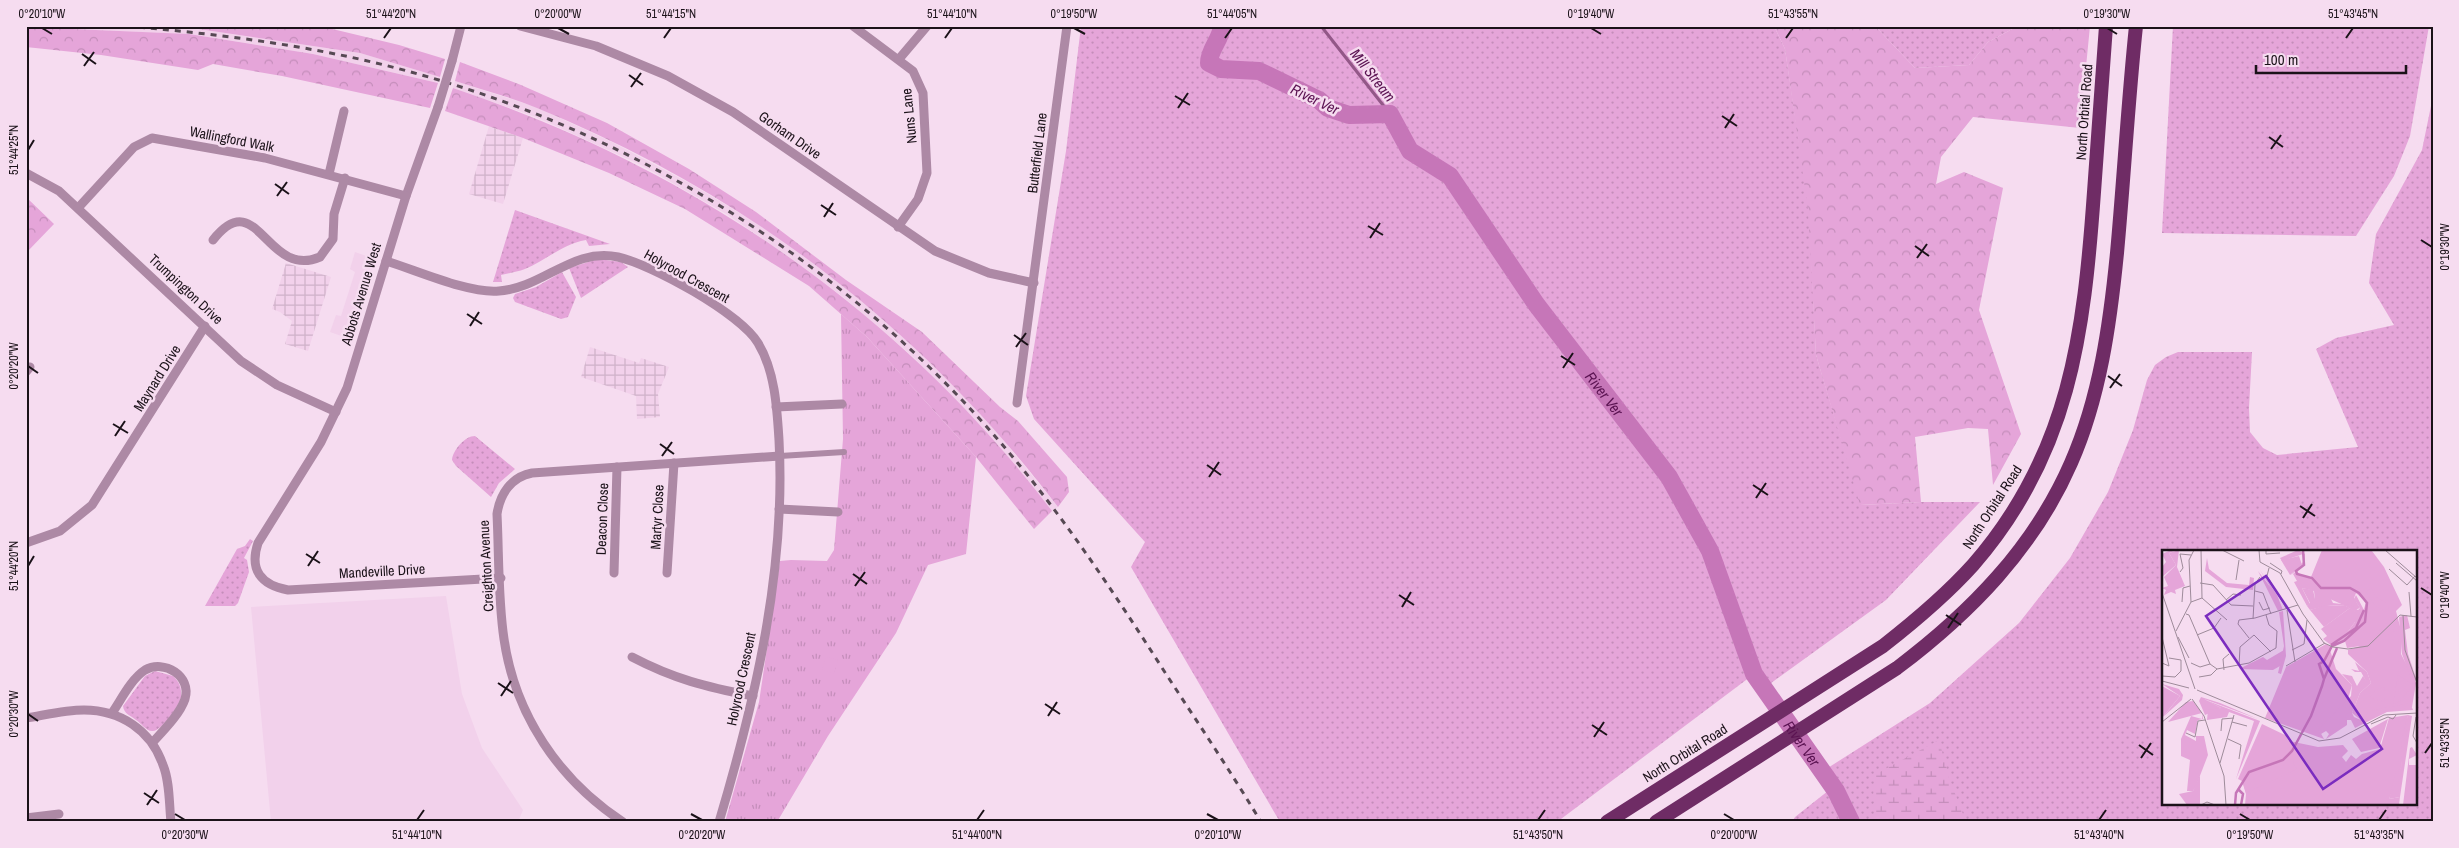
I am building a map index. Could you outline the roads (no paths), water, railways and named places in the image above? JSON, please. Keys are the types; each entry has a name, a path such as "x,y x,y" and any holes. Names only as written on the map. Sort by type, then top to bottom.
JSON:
{"highway":[{"name":"North Orbital Road","path":"1607,822 1883,646 1944,594 1990,543 2023,494 2038,464 2065,397 2085,307 2106,26"},
{"path":"1656,822 1897,668 1934,640 1984,593 2023,545 2043,515 2072,462 2101,369 2111,313 2136,26"}],"street":[{"name":"Abbots Avenue West","path":"254,556 258,543 321,442 347,388 406,196 438,107 461,26"},
{"name":"Gorham Drive","path":"520,26 596,46 668,76 733,112 935,251 989,273 1034,283"},
{"name":"Nuns Lane","path":"853,26 913,71 923,93 927,173 918,199 898,227"},
{"path":"899,59 927,26"},
{"name":"Butterfield Lane","path":"1017,402 1067,26"},
{"path":"329,174 344,111"},
{"name":"Wallingford Walk","path":"78,208 134,148 152,138 265,158 345,178 406,196"},
{"name":"Trumpington Drive","path":"26,172 49,184 78,208 241,361 276,384 336,412"},
{"path":"213,240 228,224 241,221 248,224 283,254 294,260 303,262 320,258 333,239 334,214 345,178"},
{"name":"Holyrood Crescent","path":"386,261 472,288 498,291 530,284 573,262 595,256 618,257 643,265 732,316 753,336 765,360 776,407 780,456 779,509 774,576 753,696 719,822"},
{"name":"Maynard Drive","path":"26,543 60,531 92,505 205,326"},
{"path":"776,407 842,404"},
{"path":"780,456 844,452"},
{"name":"Creighton Avenue","path":"623,822 601,806 561,768 530,722 518,694 504,639 498,504 507,488 523,475 532,473 780,456"},
{"name":"Martyr Close","path":"667,573 674,463"},
{"name":"Deacon Close","path":"614,573 617,467"},
{"path":"779,509 838,512"},
{"name":"Mandeville Drive","path":"254,556 256,570 262,578 270,584 288,590 501,578"},
{"path":"632,657 667,675 691,683 753,696"},
{"path":"112,713 143,671 156,666 170,668 176,672 185,684 185,699 153,742"},
{"path":"26,718 83,710 112,713 134,725 153,742 164,766 171,822"},
{"path":"26,818 60,814"}],"waterway":[{"name":"River Ver","path":"1222,26 1209,63 1221,69 1259,71 1319,100 1328,108 1349,115 1390,114 1410,151 1450,176 1536,304 1669,477 1710,551 1754,674 1836,791 1851,822"},
{"name":"Mill Stream","path":"1321,26 1390,114"}],"railway":[{"path":"127,26 215,35 302,48 359,59 448,83 535,114 619,151 701,194 779,244 853,299 922,360 986,426 1011,455 1036,485 1103,578 1261,822"}]}
